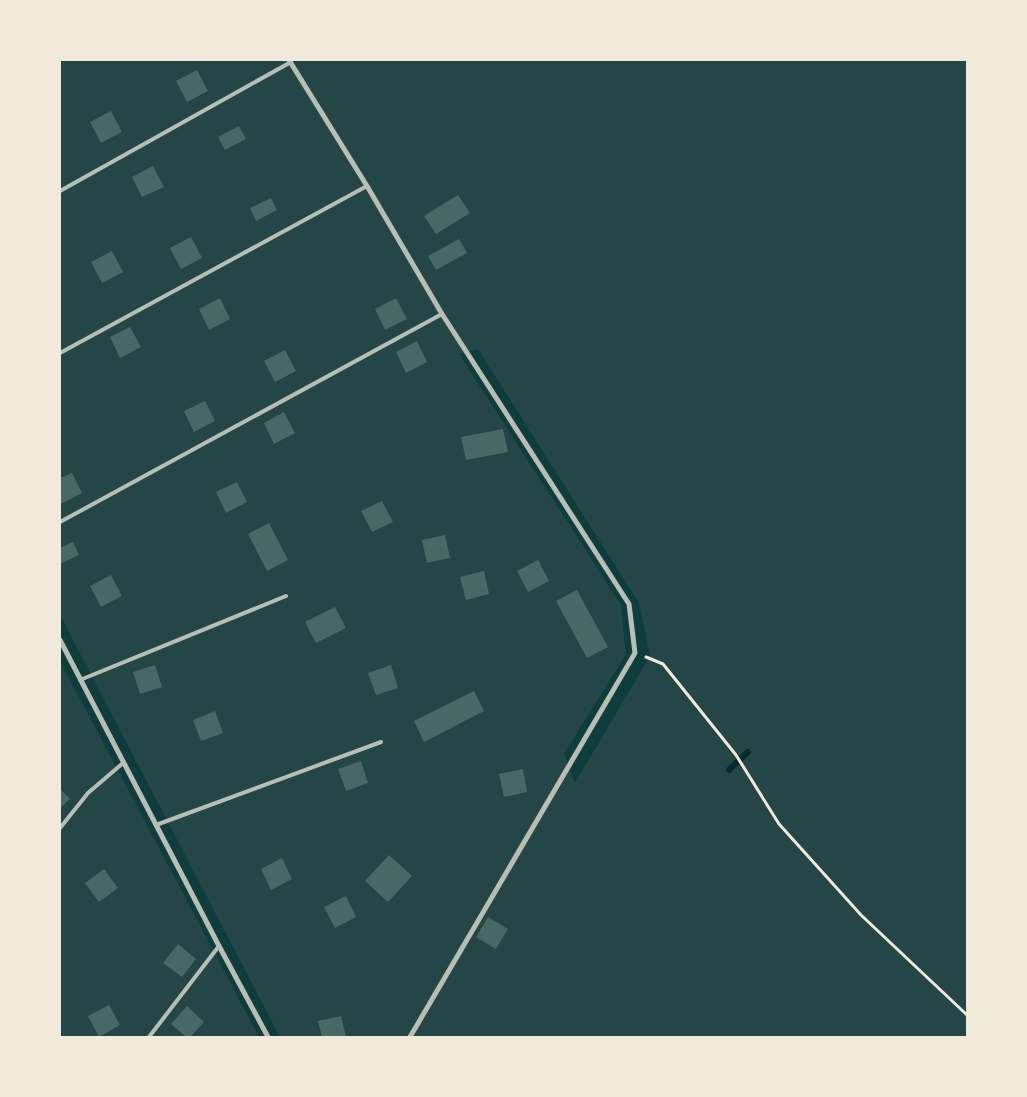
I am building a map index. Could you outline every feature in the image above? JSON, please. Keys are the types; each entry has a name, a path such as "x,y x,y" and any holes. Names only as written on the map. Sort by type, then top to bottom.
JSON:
{"street":[{"path":"290,61 367,186 442,314 628,604 635,652 410,1037"},
{"path":"60,640 268,1037"}],"lane":[{"path":"60,191 290,61"},
{"path":"60,354 367,186"},
{"path":"60,522 442,314"},
{"path":"80,680 286,596"},
{"path":"156,825 381,742"},
{"path":"60,828 88,793 124,763"},
{"path":"149,1037 219,946"}],"path":[{"path":"635,652 663,664 736,755 779,824 861,915 966,1013"}],"shaded area":[{"path":"60,60 967,60 967,1037 280,1037 60,615","holes":["478,349 639,603 650,656 575,783 564,754 626,654 621,605 459,354"]},
{"path":"60,661 259,1037 60,1037"}],"building":[{"path":"197,70 208,91 187,102 176,81"},
{"path":"111,111 122,132 101,143 90,122"},
{"path":"239,126 246,139 225,150 218,137"},
{"path":"153,166 164,187 142,197 132,177"},
{"path":"458,195 470,213 436,234 424,216"},
{"path":"271,198 277,210 256,221 250,208"},
{"path":"191,237 202,258 181,269 170,248"},
{"path":"459,239 467,253 436,270 428,256"},
{"path":"112,251 123,272 102,283 91,262"},
{"path":"220,298 230,319 209,330 199,309"},
{"path":"396,298 407,319 385,330 375,309"},
{"path":"130,327 141,347 120,358 110,337"},
{"path":"417,341 427,362 406,373 396,352"},
{"path":"285,350 296,371 275,382 264,361"},
{"path":"205,401 215,421 194,432 184,411"},
{"path":"284,412 295,433 274,444 264,423"},
{"path":"503,429 508,452 466,460 461,437"},
{"path":"72,473 82,493 61,504 60,478"},
{"path":"237,482 247,502 226,513 216,492"},
{"path":"382,501 393,522 372,532 361,511"},
{"path":"269,523 288,560 267,571 248,534"},
{"path":"445,535 450,558 427,563 422,540"},
{"path":"73,542 79,555 60,564 60,548"},
{"path":"538,560 549,581 528,592 517,571"},
{"path":"484,571 489,594 466,600 460,577"},
{"path":"111,575 122,596 101,607 90,586"},
{"path":"577,590 608,647 587,658 556,601"},
{"path":"335,607 346,628 316,643 305,622"},
{"path":"155,665 162,687 140,694 133,672"},
{"path":"391,665 398,688 376,695 368,673"},
{"path":"474,691 484,711 424,742 414,721"},
{"path":"215,711 223,733 201,741 193,720"},
{"path":"361,761 368,783 346,791 338,769"},
{"path":"523,769 527,792 504,797 499,774"},
{"path":"60,789 70,799 60,808"},
{"path":"389,855 412,876 388,902 365,881"},
{"path":"282,858 292,879 271,890 261,869"},
{"path":"104,869 118,888 99,902 85,883"},
{"path":"346,896 356,917 335,928 324,907"},
{"path":"488,917 508,929 496,949 476,937"},
{"path":"178,944 196,959 182,977 163,963"},
{"path":"109,1005 120,1025 99,1037 88,1016"},
{"path":"187,1006 204,1022 190,1037 186,1037 171,1024"},
{"path":"341,1016 346,1037 322,1037 318,1021"}],"waterway":[{"path":"729,770 748,752"}]}
